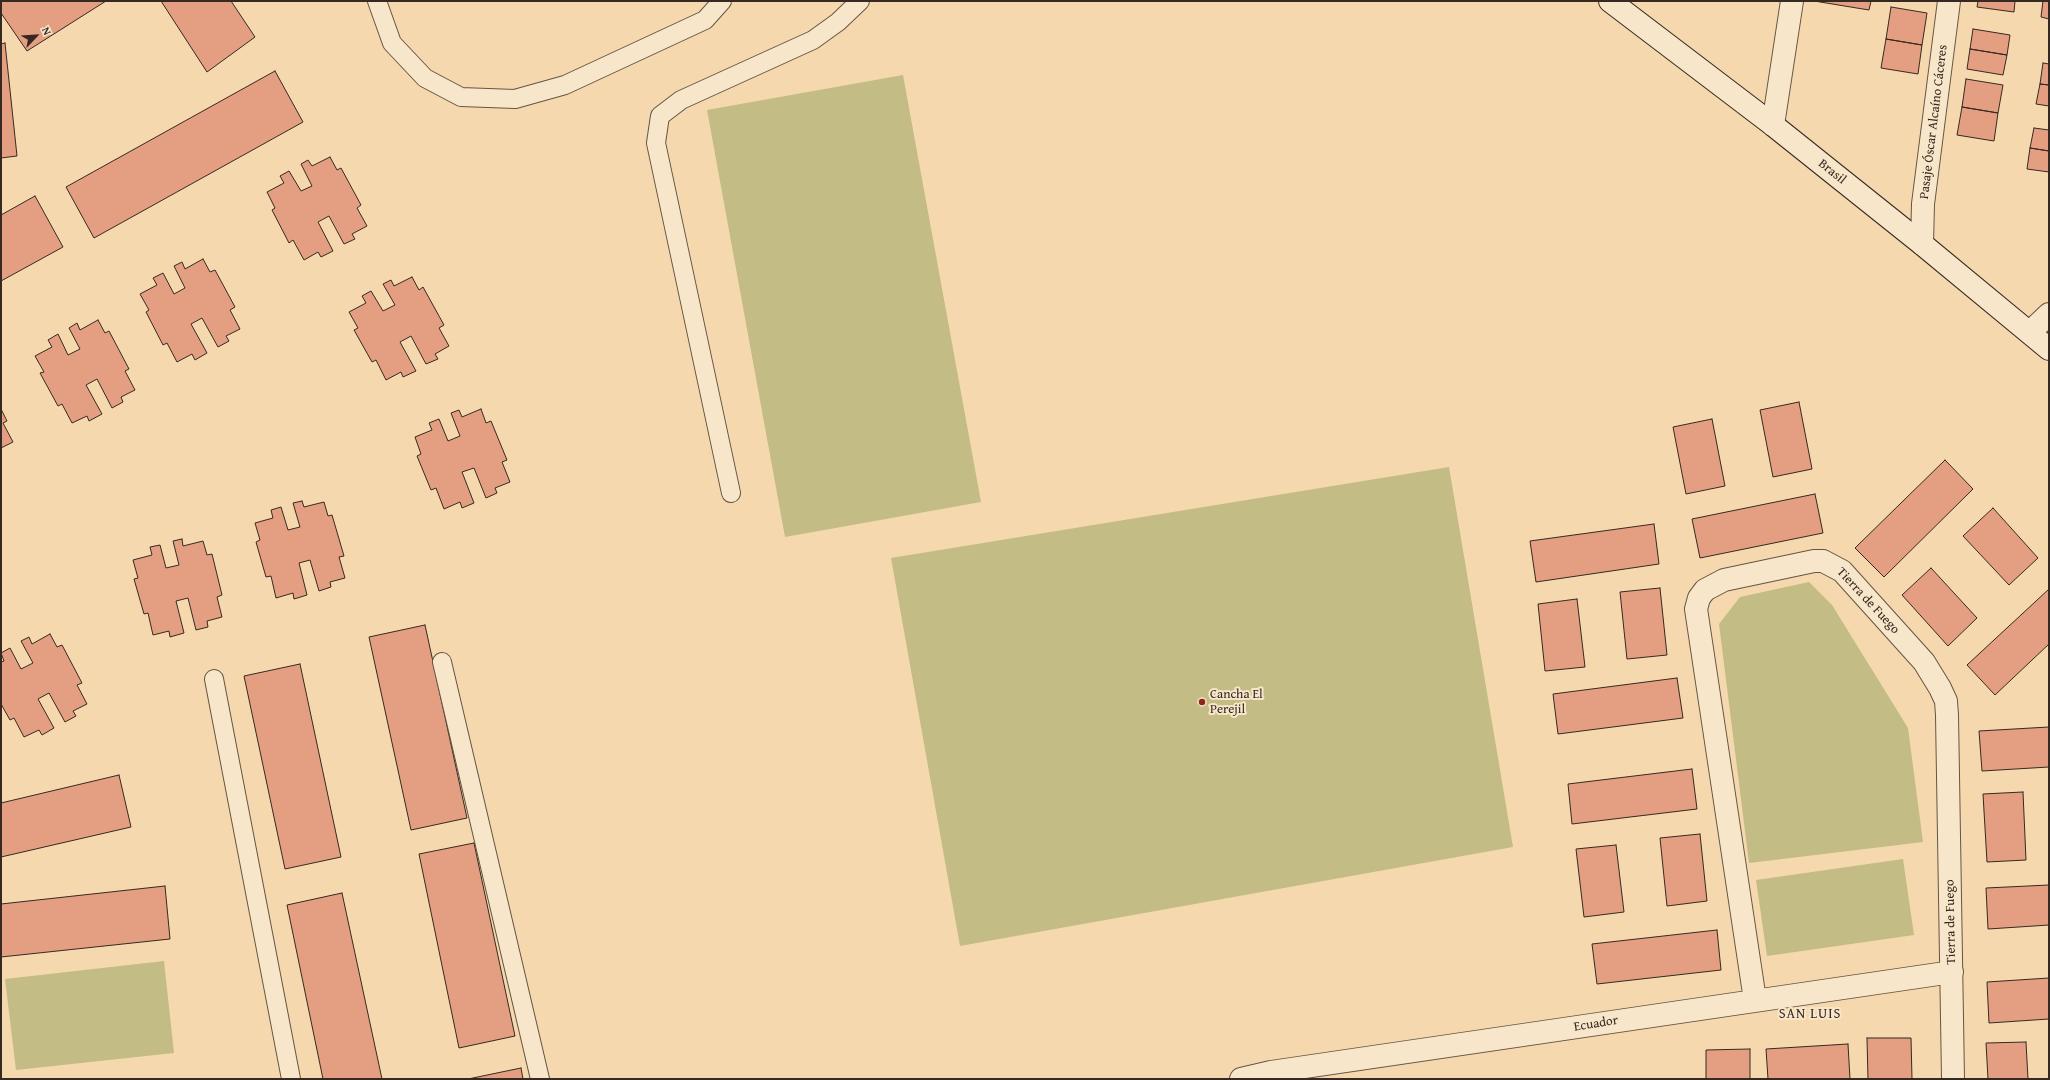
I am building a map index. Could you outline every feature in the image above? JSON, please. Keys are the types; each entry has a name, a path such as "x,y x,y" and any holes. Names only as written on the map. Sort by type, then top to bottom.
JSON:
{"street":[{"name":"Brasil","path":"1610,1 1628,8 1922,244 2049,349"},
{"path":"1773,125 1792,1"},
{"name":"Pasaje Óscar Alcaíno Cáceres","path":"1922,244 1923,204 1949,1"},
{"path":"2030,332 2049,314"},
{"name":"Tierra de Fuego","path":"1755,1000 1696,609 1699,598 1705,590 1719,582 1814,561 1823,561 1833,565 1850,579 1924,662 1937,681 1946,701 1948,716 1953,1079"},
{"name":"Ecuador","path":"1241,1079 1271,1072 1952,972"}],"lane":[{"path":"377,1 392,43 425,78 461,97 515,98 565,85 705,20 722,1"},
{"path":"731,493 656,143 660,116 681,100 814,40 838,22 860,1"},
{"path":"442,662 540,1079"},
{"path":"214,679 291,1079"}],"shaded area":[{"path":"903,75 981,502 785,537 707,110"},
{"name":"Cancha El Perejil","path":"1449,467 1513,847 960,946 891,558"},
{"path":"1809,582 1832,605 1908,728 1923,842 1749,863 1719,624 1740,597"},
{"path":"1903,859 1914,935 1767,956 1756,880"},
{"path":"164,961 174,1053 16,1070 5,979"}],"building":[{"path":"1,1 106,1 27,51 1,13"},
{"path":"161,1 231,1 255,37 207,72"},
{"path":"1814,1 1871,1 1869,10"},
{"path":"1978,1 2015,1 2014,12 1977,7"},
{"path":"2043,1 2049,1 2049,19 2041,17"},
{"path":"1891,7 1927,13 1922,45 1886,39"},
{"path":"1973,29 2010,35 2007,55 1970,49"},
{"path":"1886,39 1922,45 1918,74 1881,68"},
{"path":"5,43 17,156 1,158 1,44"},
{"path":"1970,49 2007,55 2003,75 1967,69"},
{"path":"2043,63 2049,64 2049,85 2040,84"},
{"path":"275,71 303,122 94,238 66,187"},
{"path":"1966,79 2003,85 1998,113 1962,107"},
{"path":"2040,84 2049,85 2049,106 2036,104"},
{"path":"1962,107 1998,113 1994,141 1957,135"},
{"path":"2034,128 2049,130 2049,151 2030,148"},
{"path":"2030,148 2049,151 2049,172 2027,169"},
{"path":"330,157 337,170 341,168 361,205 357,208 367,226 352,234 355,239 344,244 329,216 318,222 333,251 321,257 318,252 304,260 293,240 289,243 272,210 275,208 267,192 284,183 280,176 289,171 301,191 312,186 301,164 308,160 312,166"},
{"path":"35,196 63,247 1,281 1,215"},
{"path":"203,259 210,272 215,270 235,307 230,310 240,329 226,336 229,341 218,347 202,318 191,324 207,353 195,360 192,354 177,362 167,343 163,345 146,312 149,310 140,294 157,285 153,278 163,273 174,294 185,288 174,266 182,262 185,269"},
{"path":"412,277 419,290 423,287 444,325 439,328 449,346 435,354 438,359 426,364 411,336 400,342 416,371 403,377 401,372 386,380 376,360 372,362 354,330 358,328 349,312 366,303 362,296 371,291 383,311 395,305 383,284 391,280 394,286"},
{"path":"98,320 105,333 109,331 129,369 125,371 135,390 121,397 123,402 112,408 97,379 86,385 102,414 89,421 87,416 72,423 62,404 58,406 40,373 44,372 35,356 52,347 48,340 58,334 68,355 80,349 69,328 77,323 80,330"},
{"path":"1799,402 1812,469 1773,477 1760,410"},
{"path":"1,409 7,421 3,423 13,442 1,448"},
{"path":"481,409 486,423 491,421 507,460 502,462 510,482 495,488 497,493 486,498 474,468 462,472 474,503 462,508 460,502 444,509 436,488 431,490 417,456 421,454 415,437 432,430 429,423 439,419 448,441 460,436 451,413 459,410 462,417"},
{"path":"1712,419 1725,486 1686,494 1673,427"},
{"path":"1945,460 1973,489 1884,577 1855,548"},
{"path":"1815,494 1823,533 1700,558 1692,519"},
{"path":"302,501 304,507 324,502 328,516 332,515 344,556 339,557 345,578 330,582 331,587 319,591 310,560 299,563 307,595 294,599 293,593 276,598 271,576 266,577 256,542 260,540 255,523 273,518 271,510 281,507 288,530 300,527 293,503"},
{"path":"1993,508 2038,558 2009,585 1963,536"},
{"path":"1654,524 1659,564 1536,582 1530,541"},
{"path":"182,539 183,546 203,541 207,555 212,554 222,595 217,597 222,617 207,621 208,627 196,630 188,598 176,601 184,633 170,637 169,631 153,635 148,613 144,614 134,579 138,578 133,560 152,555 150,547 160,545 166,568 179,565 173,541"},
{"path":"1931,568 1977,618 1948,646 1902,595"},
{"path":"1660,588 1667,655 1627,659 1620,592"},
{"path":"2049,589 2049,644 1995,695 1967,665"},
{"path":"1577,599 1585,667 1545,671 1538,604"},
{"path":"425,625 467,818 411,830 369,637"},
{"path":"50,634 57,647 62,645 82,683 77,685 87,704 73,711 76,716 65,722 49,693 38,699 54,728 42,735 39,730 24,737 14,718 10,720 1,704 1,662 4,661 1,653 10,648 21,669 33,663 21,641 29,637 32,644"},
{"path":"300,664 341,857 285,869 244,676"},
{"path":"1677,678 1683,718 1558,734 1553,694"},
{"path":"2049,727 2049,767 1982,771 1979,731"},
{"path":"1692,769 1697,809 1572,824 1568,784"},
{"path":"119,775 131,827 1,857 1,803"},
{"path":"2023,792 2026,860 1987,862 1983,794"},
{"path":"1700,834 1707,901 1667,906 1660,838"},
{"path":"474,843 515,1036 459,1048 419,854"},
{"path":"1616,845 1624,912 1584,917 1576,849"},
{"path":"2049,885 2049,925 1988,929 1986,888"},
{"path":"165,886 170,939 1,957 1,904"},
{"path":"342,893 382,1079 323,1079 287,905"},
{"path":"1717,930 1721,970 1597,984 1592,944"},
{"path":"2049,978 2049,1019 1989,1023 1987,982"},
{"path":"1867,1038 1911,1038 1912,1079 1868,1079"},
{"path":"2026,1042 2028,1079 1988,1079 1986,1043"},
{"path":"1848,1044 1850,1079 1768,1079 1766,1049"},
{"path":"1750,1049 1750,1079 1706,1079 1706,1050"},
{"path":"521,1068 523,1079 468,1079"}],"place":[{"name":"Cancha El Perejil","path":"1202,702"}],"district":[{"name":"SAN LUIS","path":"1810,1014"}]}
